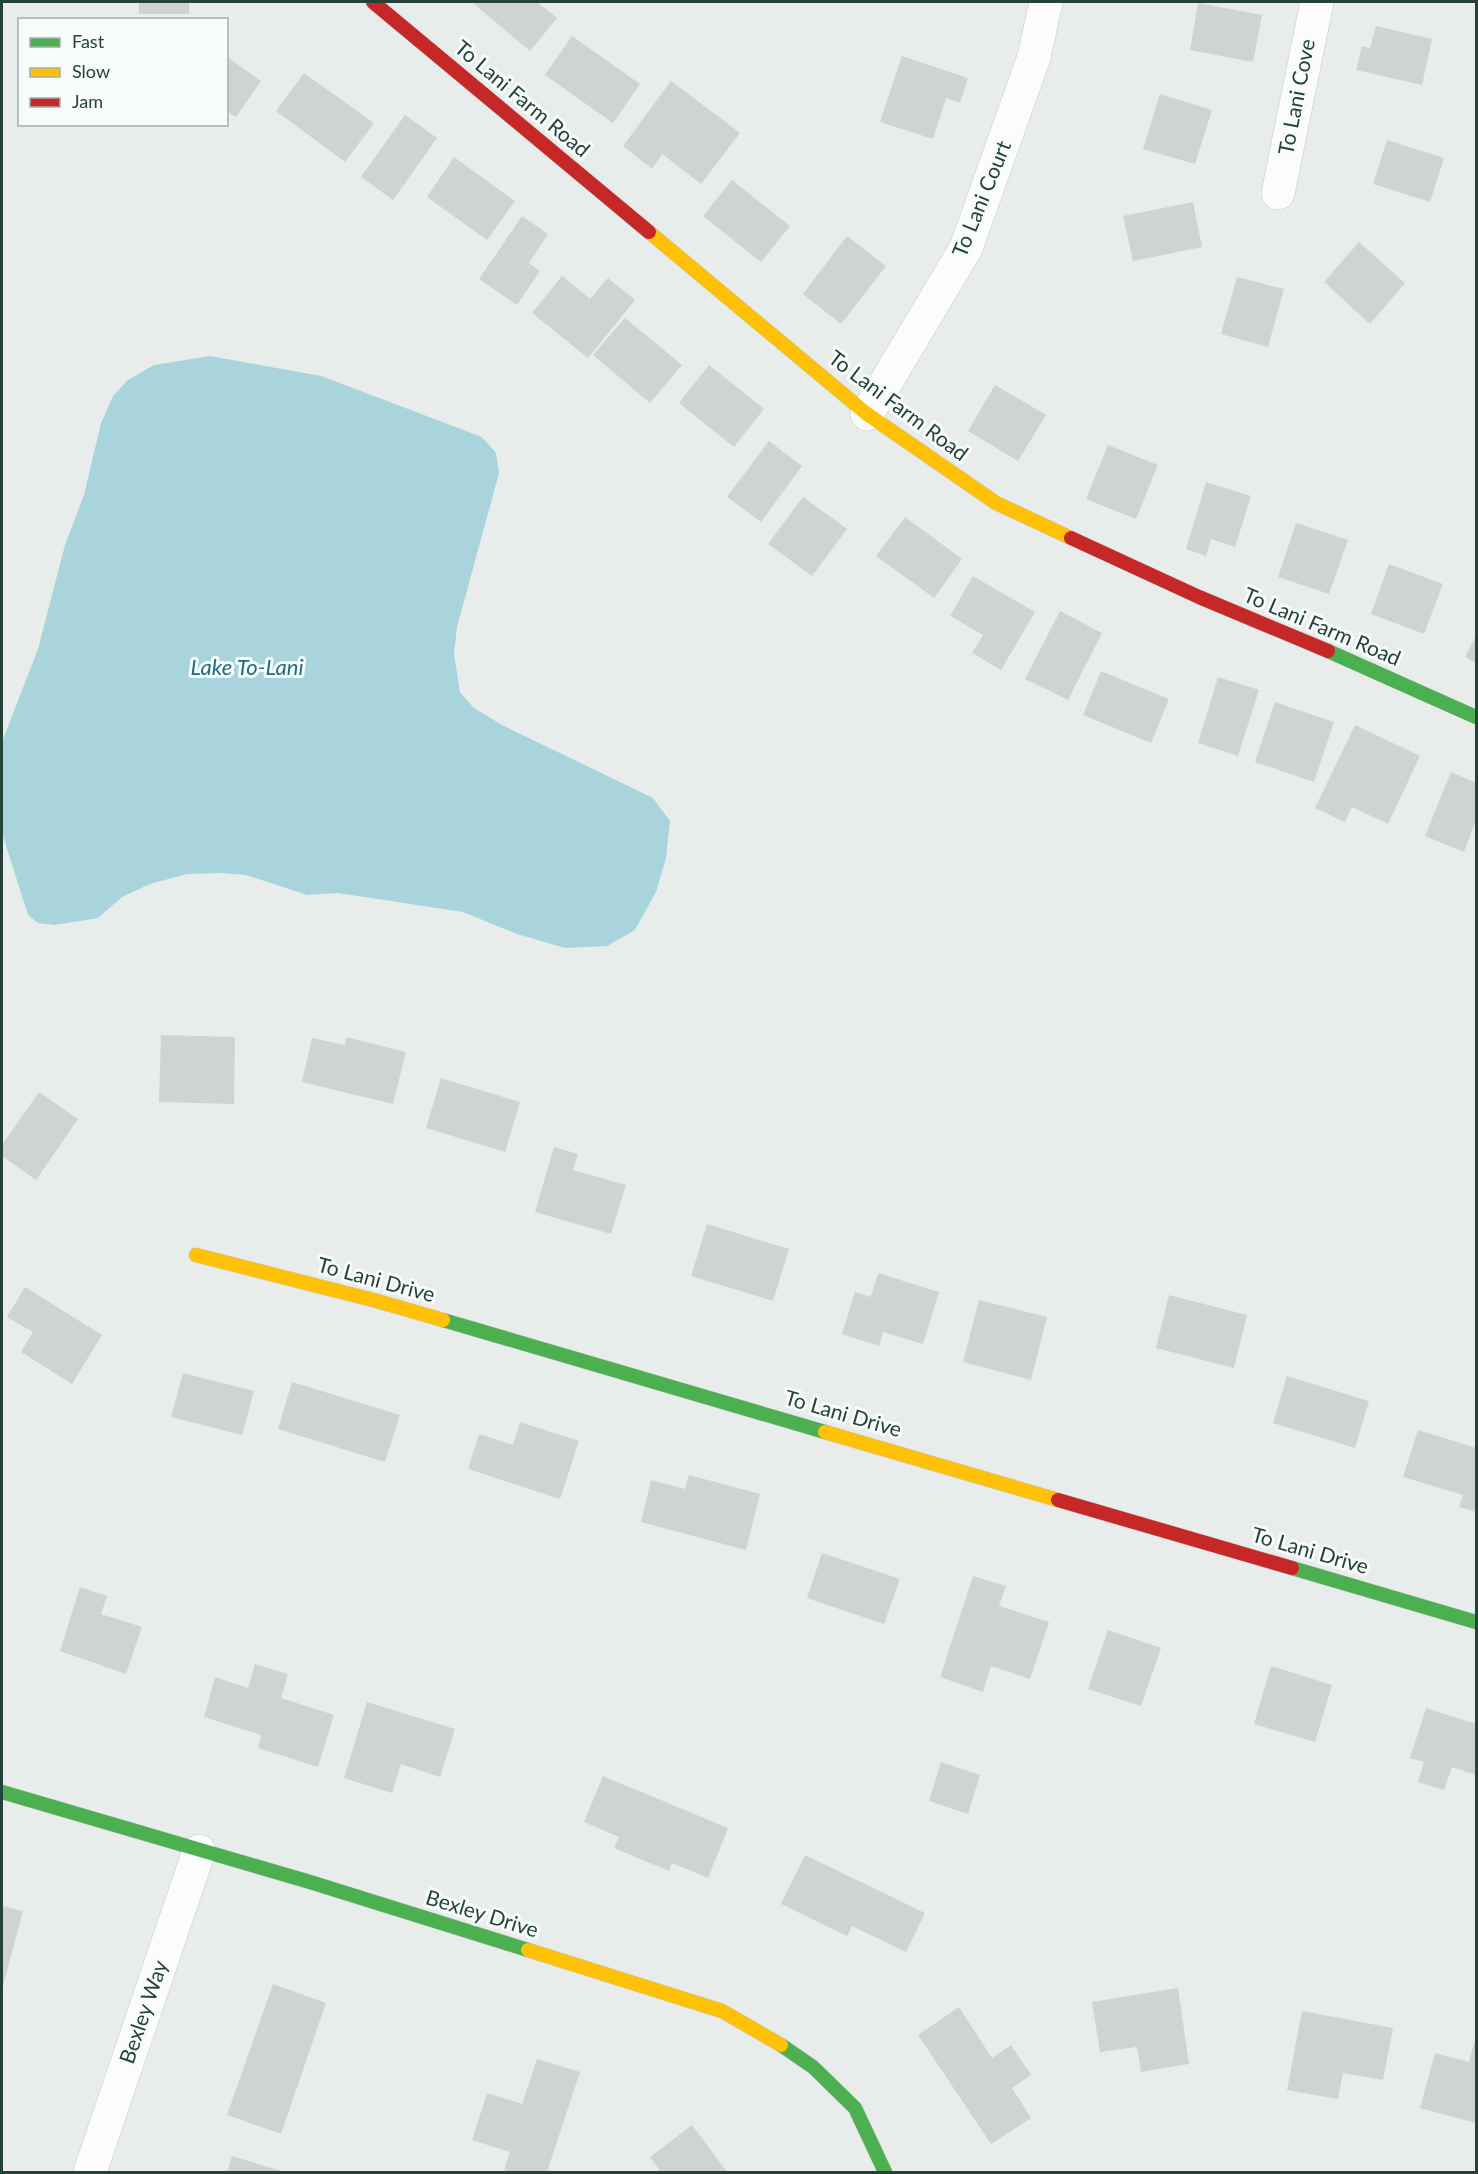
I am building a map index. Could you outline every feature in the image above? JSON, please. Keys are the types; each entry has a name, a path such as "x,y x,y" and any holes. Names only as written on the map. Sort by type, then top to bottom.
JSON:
{"street":[{"name":"To Lani Farm Road","path":"373,2 867,414 996,503 1199,597 1327,650 1476,717"},
{"name":"To Lani Court","path":"867,414 966,248 1034,57 1046,2"},
{"name":"To Lani Cove","path":"1278,194 1317,2"},
{"name":"To Lani Drive","path":"196,1255 377,1301 1476,1622"},
{"name":"Bexley Drive","path":"2,1792 322,1886 722,2011 789,2050 813,2067 855,2108 885,2172"},
{"name":"Bexley Way","path":"90,2172 199,1851"}],"water":[{"name":"Lake To-Lani","path":"210,356 321,376 482,437 496,453 499,473 457,627 454,654 460,692 474,708 502,725 653,798 670,821 666,858 656,892 635,930 607,946 565,948 517,934 463,912 338,893 307,895 246,875 221,873 187,874 150,884 122,897 98,918 55,925 38,923 28,915 2,833 2,742 38,649 65,545 84,495 101,423 113,396 128,380 154,365"}],"building":[{"path":"139,2 189,2 189,14 139,14"},
{"path":"476,2 537,2 557,18 530,51 474,4"},
{"path":"1198,3 1262,15 1253,62 1190,50"},
{"path":"1376,26 1432,39 1422,85 1356,70 1362,46 1370,48"},
{"path":"572,36 640,84 613,123 545,75"},
{"path":"902,56 968,78 960,103 946,98 933,139 880,122"},
{"path":"228,57 261,81 236,117 228,112"},
{"path":"304,73 374,123 345,162 276,111"},
{"path":"671,81 740,133 701,184 662,154 652,169 623,146"},
{"path":"1160,94 1212,110 1195,164 1143,149"},
{"path":"405,115 437,138 393,200 361,177"},
{"path":"1387,140 1444,158 1430,202 1373,184"},
{"path":"454,157 515,201 487,240 427,197"},
{"path":"732,180 790,226 761,262 703,216"},
{"path":"1193,202 1202,247 1133,261 1123,216"},
{"path":"522,216 548,234 529,263 540,271 517,305 479,279"},
{"path":"847,236 886,266 841,324 803,294"},
{"path":"1359,242 1405,283 1370,324 1324,282"},
{"path":"562,276 590,299 608,278 635,300 588,358 532,313"},
{"path":"1237,277 1284,289 1268,347 1221,334"},
{"path":"625,318 682,365 650,403 593,355"},
{"path":"709,365 764,409 734,447 679,403"},
{"path":"995,385 1046,415 1018,461 968,431"},
{"path":"769,441 802,466 761,522 727,497"},
{"path":"1108,445 1158,465 1136,519 1086,499"},
{"path":"1206,482 1251,496 1235,547 1211,539 1206,556 1186,549"},
{"path":"803,497 847,529 812,576 768,544"},
{"path":"905,517 962,559 934,598 876,556"},
{"path":"1296,523 1348,540 1329,594 1278,577"},
{"path":"1389,564 1443,584 1424,634 1371,614"},
{"path":"973,576 1035,612 1001,670 972,653 983,635 950,616"},
{"path":"1060,611 1102,633 1068,700 1025,679"},
{"path":"1476,635 1476,663 1465,657"},
{"path":"1101,671 1169,699 1151,743 1083,715"},
{"path":"1218,677 1259,690 1238,756 1198,743"},
{"path":"1275,702 1334,722 1314,782 1255,762"},
{"path":"1355,725 1420,756 1388,824 1352,807 1345,822 1315,808"},
{"path":"1451,772 1476,783 1476,820 1464,852 1425,836"},
{"path":"161,1035 235,1037 234,1104 159,1102"},
{"path":"346,1037 406,1052 393,1104 302,1082 312,1038 345,1045"},
{"path":"441,1078 520,1102 505,1152 426,1128"},
{"path":"39,1092 78,1119 36,1180 2,1156 2,1145"},
{"path":"554,1147 578,1154 573,1170 626,1185 611,1234 535,1212"},
{"path":"707,1224 789,1249 773,1301 691,1276"},
{"path":"878,1273 939,1292 923,1344 883,1332 879,1346 842,1334 855,1292 871,1297"},
{"path":"25,1287 102,1335 72,1384 21,1352 33,1332 7,1317"},
{"path":"1169,1295 1247,1315 1234,1368 1156,1348"},
{"path":"979,1300 1047,1317 1031,1380 963,1362"},
{"path":"183,1373 254,1391 242,1435 171,1417"},
{"path":"1287,1376 1369,1401 1355,1448 1273,1423"},
{"path":"292,1382 400,1415 385,1462 278,1429"},
{"path":"520,1422 579,1441 560,1499 468,1469 479,1434 513,1445"},
{"path":"1418,1430 1476,1448 1476,1512 1459,1507 1463,1495 1403,1477"},
{"path":"689,1475 760,1494 746,1550 641,1522 651,1480 685,1489"},
{"path":"822,1553 900,1579 884,1624 807,1598"},
{"path":"973,1576 1006,1586 999,1606 1049,1622 1030,1679 991,1666 983,1692 940,1677"},
{"path":"80,1587 107,1596 101,1614 142,1627 126,1674 60,1651"},
{"path":"1108,1630 1161,1648 1141,1706 1088,1689"},
{"path":"255,1664 288,1674 281,1698 334,1715 318,1767 258,1748 261,1735 204,1717 215,1677 248,1688"},
{"path":"1271,1666 1332,1685 1315,1742 1254,1724"},
{"path":"367,1702 455,1729 440,1777 401,1764 392,1793 344,1778"},
{"path":"1426,1708 1476,1724 1476,1775 1452,1767 1444,1790 1418,1782 1424,1762 1410,1758"},
{"path":"941,1762 980,1775 968,1814 929,1801"},
{"path":"603,1776 728,1828 708,1878 672,1863 669,1871 614,1848 619,1837 584,1822"},
{"path":"805,1855 925,1913 906,1952 852,1926 847,1936 781,1904"},
{"path":"2,1906 23,1911 2,1990"},
{"path":"273,1984 326,2003 281,2134 227,2115"},
{"path":"1178,1988 1189,2064 1141,2072 1137,2047 1100,2052 1092,2002"},
{"path":"959,2007 992,2058 1011,2045 1031,2075 1012,2088 1031,2118 991,2144 918,2035"},
{"path":"1302,2011 1393,2028 1383,2080 1343,2073 1338,2099 1287,2090"},
{"path":"1474,2042 1476,2043 1476,2123 1420,2108 1435,2053 1469,2062"},
{"path":"537,2059 580,2072 547,2172 511,2172 504,2170 510,2152 472,2140 487,2093 522,2104"},
{"path":"692,2125 727,2172 661,2172 650,2157"},
{"path":"232,2156 285,2172 227,2172"}],"traffic: fast":[{"path":"1328,651 1476,717"},
{"path":"443,1320 825,1432"},
{"path":"1292,1568 1476,1622"},
{"path":"2,1792 310,1882 528,1950"},
{"path":"781,2045 813,2067 855,2108 885,2172"}],"traffic: slow":[{"path":"649,232 867,414 996,503 1071,538"},
{"path":"196,1255 443,1320"},
{"path":"825,1432 1058,1500"},
{"path":"528,1950 722,2011 781,2045"}],"traffic: jam":[{"path":"373,2 649,232"},
{"path":"1071,538 1199,597 1328,651"},
{"path":"1058,1500 1292,1568"}]}
